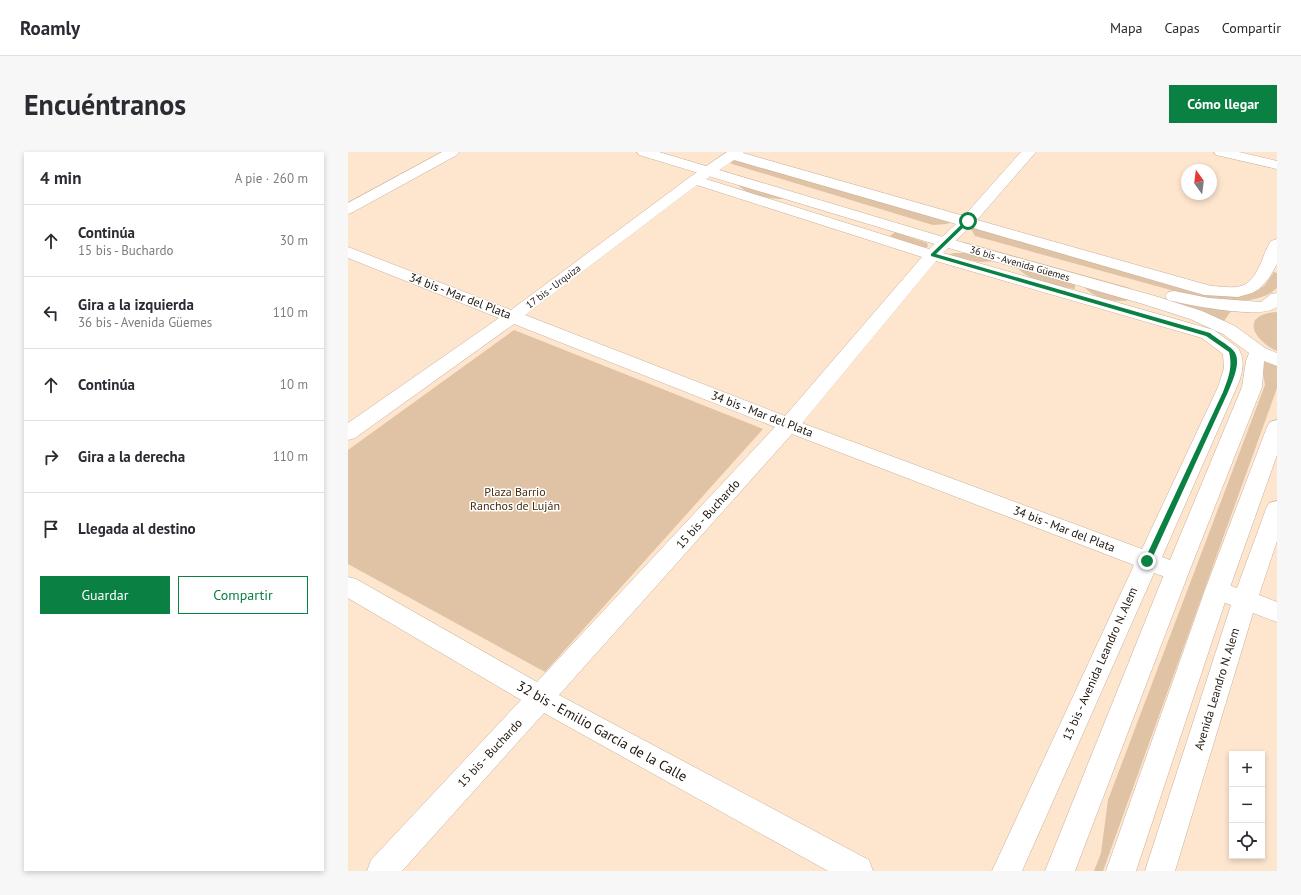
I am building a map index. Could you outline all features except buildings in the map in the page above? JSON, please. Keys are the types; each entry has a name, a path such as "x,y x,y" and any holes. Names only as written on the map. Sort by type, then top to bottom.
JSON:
{"street":[{"path":"348,209 452,152"},
{"name":"36 bis - Avenida Güemes","path":"644,152 706,172 950,238 1174,296 1209,303 1270,304"},
{"name":"36 bis - Avenida Güemes","path":"672,152 706,172 950,238 1149,300 1196,316 1229,330 1263,353"},
{"name":"15 bis - Buchardo","path":"382,871 789,424 950,238 1029,152"},
{"path":"1221,152 1277,165"},
{"name":"36 bis - Avenida Güemes","path":"735,153 950,238 1208,334"},
{"name":"17 bis - Urquiza","path":"348,433 512,317 706,172 735,153"},
{"name":"36 bis - Avenida Güemes","path":"950,238 1210,291 1238,292 1252,286 1263,276 1277,244"},
{"name":"34 bis - Mar del Plata","path":"348,252 789,424 1177,572"},
{"path":"1060,871 1177,572 1252,386 1255,361 1263,353 1240,333 1239,323 1244,314 1270,304"},
{"name":"13 bis - Avenida Leandro N. Alem","path":"1007,871 1232,374 1234,361 1232,352 1208,334"},
{"path":"1121,871 1216,590 1277,427"},
{"name":"Avenida Leandro N. Alem","path":"1160,871 1245,600 1277,509"},
{"name":"32 bis - Emilio García de la Calle","path":"348,586 541,698 858,871"},
{"path":"1216,590 1277,612"}],"green space":[{"path":"731,158 953,222 933,225 732,164 728,161"},
{"path":"737,184 787,199 767,198 760,196 747,192"},
{"path":"975,225 1204,293 1251,293 1264,286 1274,272 1277,273 1277,288 1267,295 1256,299 1243,301 1216,299 1178,292 975,236 971,229"},
{"path":"895,232 927,243 928,246 924,250 890,236"},
{"path":"964,242 1130,288 1128,290 963,244"},
{"path":"954,253 966,253 998,261 979,262 948,255"},
{"path":"1016,266 1075,284 1075,289 1035,280"},
{"path":"1083,286 1131,300 1118,301 1105,299 1093,294"},
{"path":"1171,300 1229,309 1231,311 1224,321 1172,302"},
{"path":"1277,312 1277,351 1261,341 1256,334 1254,322 1258,317"},
{"name":"Plaza Barrio Ranchos de Luján","path":"514,330 763,429 545,672 348,564 348,450"},
{"path":"1261,361 1277,366 1277,388 1103,871 1094,871 1101,853 1108,800 1265,385"}],"route":[{"path":"968,221 954,235 944,242 932,255 1208,334 1232,352 1234,361 1232,374 1225,392 1147,561"}]}
